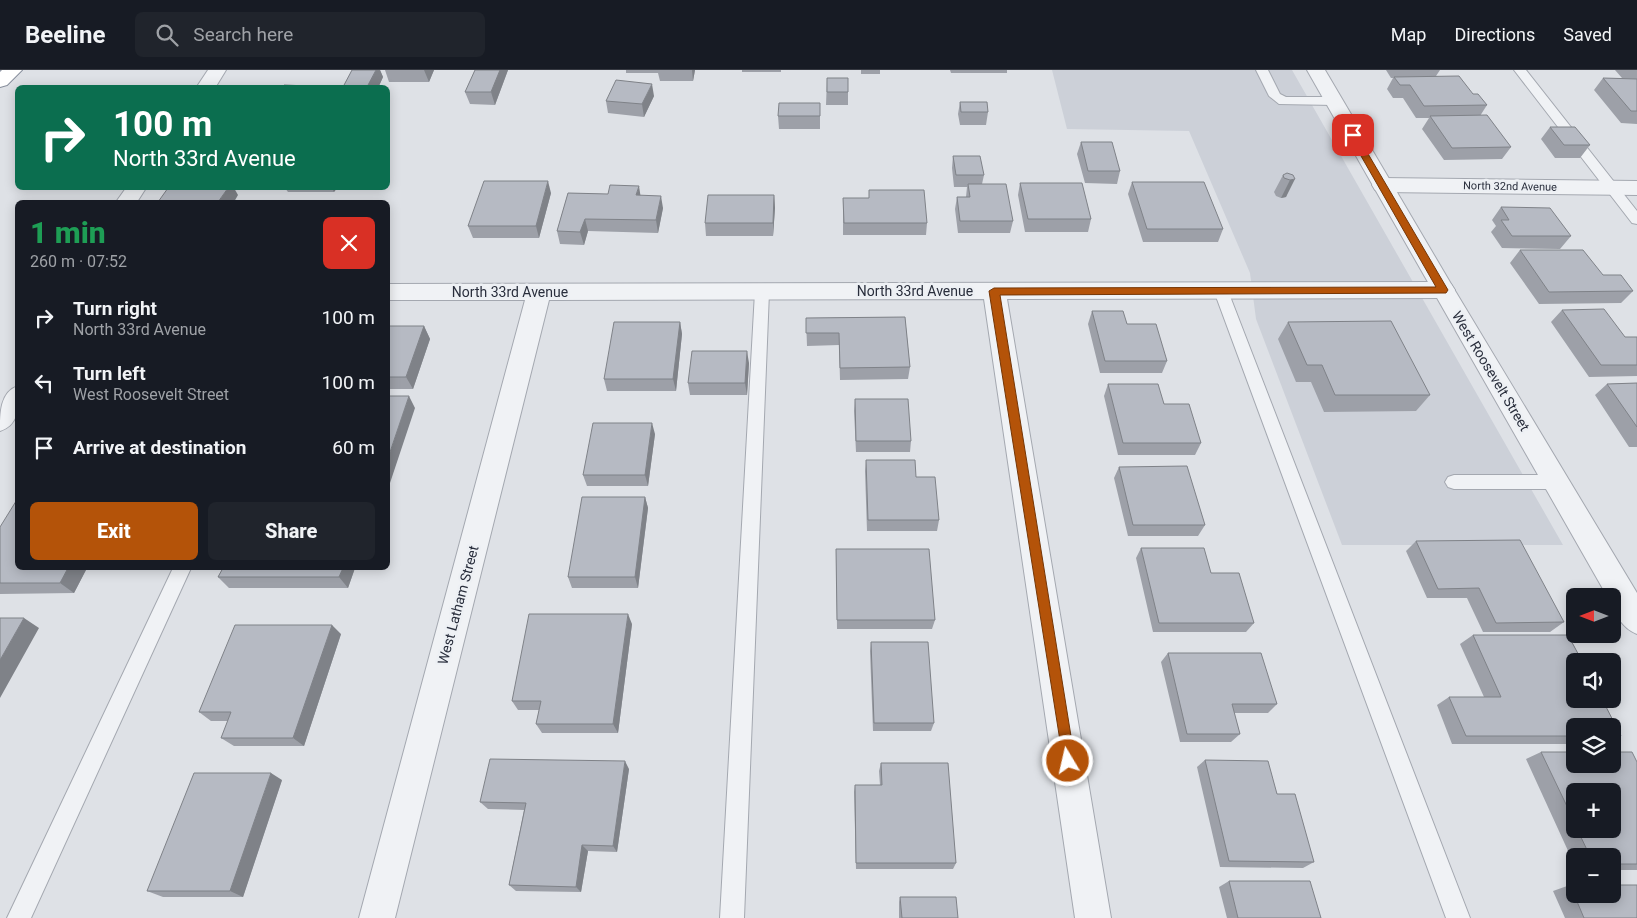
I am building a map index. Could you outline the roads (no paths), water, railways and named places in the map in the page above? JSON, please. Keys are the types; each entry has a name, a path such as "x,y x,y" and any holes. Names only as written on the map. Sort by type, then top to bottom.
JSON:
{"highway":[{"path":"0,82 13,70"}],"street":[{"path":"207,85 217,70"},
{"name":"West Roosevelt Street","path":"1316,70 1637,620"},
{"name":"North 32nd Avenue","path":"1382,185 1637,188"},
{"name":"North 33rd Avenue","path":"390,292 1443,290"},
{"path":"994,291 1093,918"},
{"name":"West Latham Street","path":"377,918 539,292"},
{"path":"0,421 15,399"}],"lane":[{"path":"1262,70 1275,96 1283,101 1334,101"},
{"path":"1520,70 1637,220"},
{"path":"1221,291 1458,918"},
{"path":"732,918 762,292"},
{"path":"1454,482 1556,482"},
{"path":"19,918 181,570"}]}
